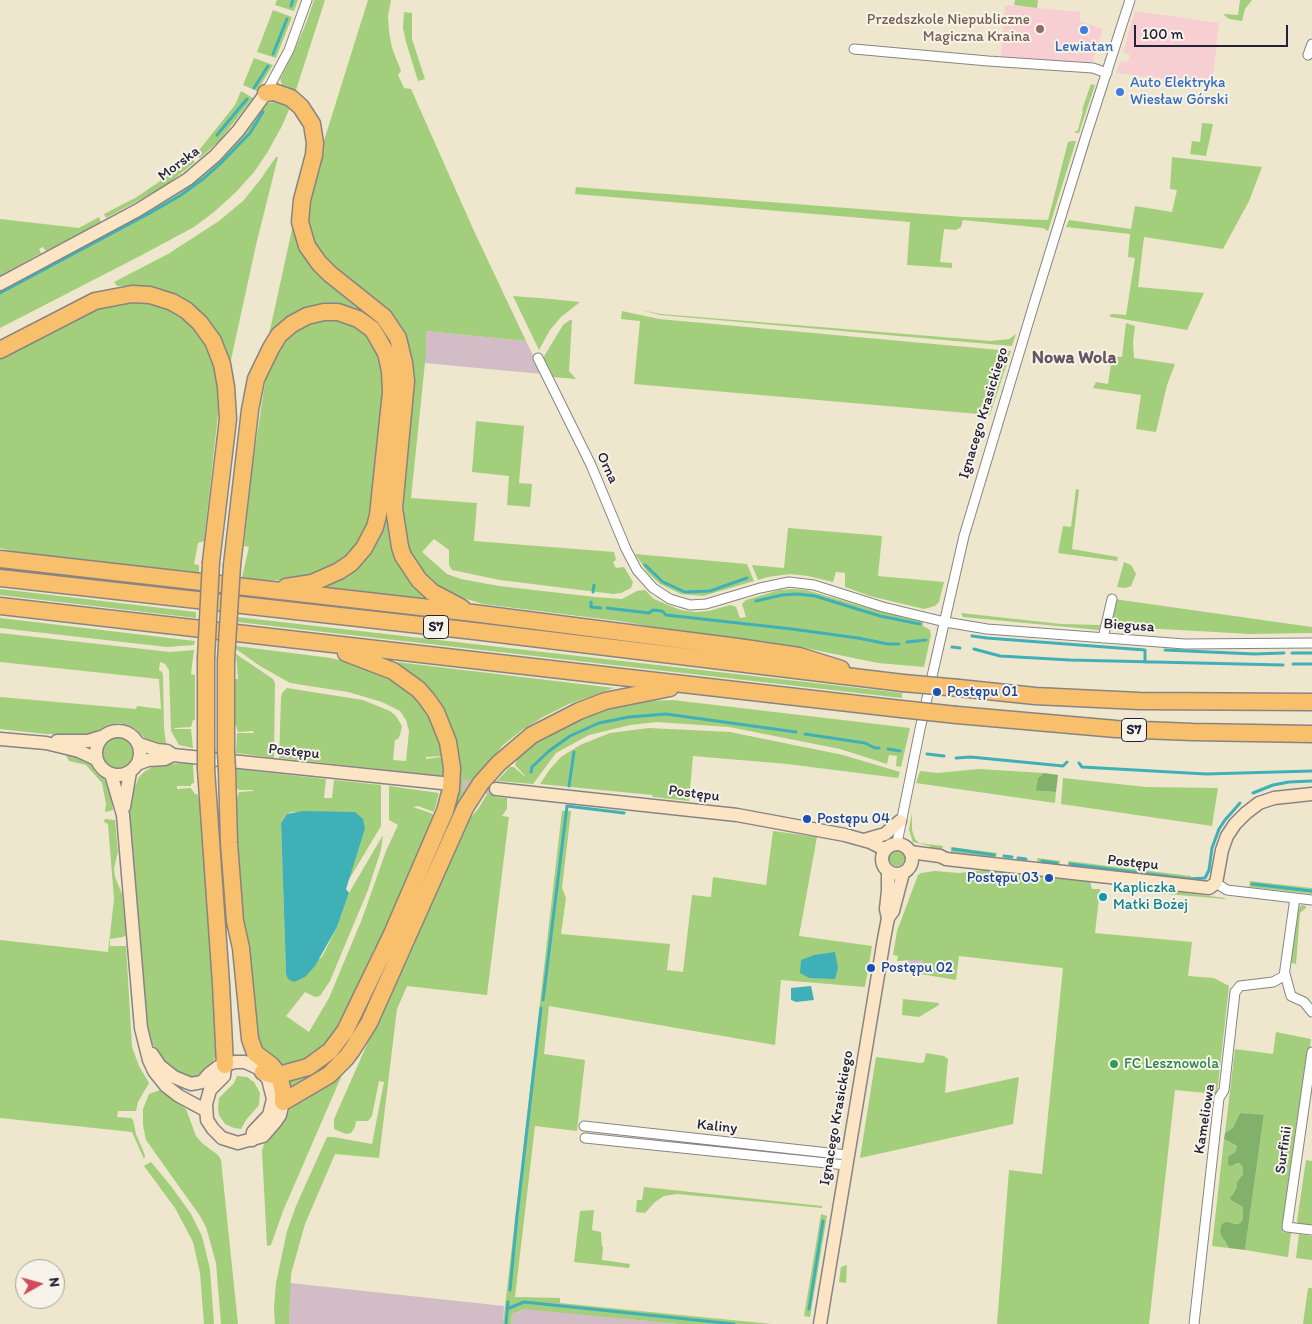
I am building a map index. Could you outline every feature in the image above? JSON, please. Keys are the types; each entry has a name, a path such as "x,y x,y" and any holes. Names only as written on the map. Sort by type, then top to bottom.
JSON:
{"highway":[{"path":"266,93 274,92 291,98 308,116 313,129 314,155 302,200 300,222 307,246 330,274 384,317 400,345 406,381 394,508 396,528 403,556 419,580 432,592 473,613"},
{"path":"0,350 95,301 123,295 150,295 172,302 186,310 200,323 213,341 222,364 228,419 211,562 206,658 206,768 222,984 225,1065"},
{"path":"246,1062 234,942 235,921 229,843 226,752 226,660 232,565 250,410 256,379 279,335 292,324 307,316 324,312 338,312 358,319 372,329 386,353 390,370 391,392 382,487 375,527 358,556 339,571 312,583 255,589"},
{"path":"1,559 473,613 799,656 872,679"},
{"name":"S7","path":"0,578 474,631 903,683 1035,696 1139,701 1312,702"},
{"name":"S7","path":"0,606 323,645 901,710 1126,729 1312,734"},
{"path":"271,1074 308,1067 330,1051 345,1031 392,934 434,838 445,811 452,781 451,755 444,730 436,712 418,689 393,671 323,645"},
{"path":"283,1102 329,1075 352,1050 369,1023 465,808 481,783 499,763 532,735 579,711 605,701 690,685"},
{"path":"235,921 241,948 251,1045 255,1053 271,1065 271,1074 283,1092 283,1102"}],"street":[{"name":"Morska","path":"0,284 152,202 188,180 215,156 238,131 266,93 289,50 307,0"},
{"name":"Ignacego Krasickiego","path":"897,843 900,821 955,573 977,491 1130,0"},
{"path":"1308,55 1312,44"},
{"path":"854,49 1093,68 1106,72"},
{"name":"Orna","path":"538,358 591,465 626,549 637,570 652,588"},
{"name":"Biegusa","path":"652,588 670,599 697,605 715,602 778,584 789,582 807,583 876,606 945,622 987,629 1184,644 1312,644"},
{"path":"1103,638 1112,599"},
{"path":"0,739 46,743 88,741 107,733 122,730 129,733 139,744 140,754 134,768 123,815"},
{"path":"101,737 96,749 96,758 99,765 111,774 118,775 134,768"},
{"path":"46,743 96,758"},
{"name":"Postępu","path":"139,744 167,751 173,755 442,783"},
{"name":"Postępu","path":"134,768 148,760 165,759 173,755"},
{"path":"111,774 123,815 141,1028 150,1065 166,1086 179,1096 206,1110"},
{"name":"Postępu","path":"496,789 737,816 832,832 864,840 884,850"},
{"path":"1216,883 1220,856 1230,830 1246,813 1259,803 1274,798 1312,794"},
{"path":"864,840 885,834 900,821"},
{"path":"897,843 906,846 912,859 906,870 895,874 883,866 881,859 884,850 897,843"},
{"name":"Postępu","path":"910,852 940,856 946,859 1207,888 1212,887 1216,883 1227,890 1312,900"},
{"name":"Postępu","path":"906,870 922,862 939,863 946,859"},
{"name":"Ignacego Krasickiego","path":"888,918 893,911 906,870"},
{"name":"Ignacego Krasickiego","path":"820,1324 888,918 886,909 888,871"},
{"path":"1295,898 1285,974 1291,996 1304,1002 1312,1012"},
{"name":"Kameliowa","path":"1194,1324 1219,1098 1224,1090 1235,992 1240,986 1273,982 1282,978 1285,974"},
{"path":"145,1044 160,1066 174,1077 191,1084 202,1082 214,1070 225,1065 246,1062 271,1074 272,1104 269,1115 253,1132 252,1140"},
{"name":"Surfinii","path":"1312,1052 1287,1227 1312,1230"},
{"path":"225,1065 224,1076 212,1086 208,1094 206,1110 206,1118 210,1126 222,1138 238,1142 263,1136 272,1128 280,1115 283,1102"},
{"name":"Kaliny","path":"584,1126 846,1160"},
{"name":"Kaliny","path":"585,1138 846,1160"}],"shaded area":[{"name":"Przedszkole Niepubliczne Magiczna Kraina","path":"1005,5 1081,12 1079,21 1103,29 1092,64 1001,57"},
{"path":"1135,11 1219,23 1212,85 1116,73 1120,61 1128,62 1130,55 1123,52"},
{"path":"426,331 526,341 542,374 424,363"},
{"path":"923,960 921,974 903,972 905,961"},
{"path":"290,1283 504,1306 503,1324 289,1324"},
{"path":"524,1309 679,1324 511,1324 512,1314"}],"green space":[{"path":"277,0 298,0 294,11 275,5"},
{"path":"314,0 325,0 296,90 291,90 283,87 280,79 305,26"},
{"path":"368,0 391,0 388,16 389,32 392,48 401,71 398,75 404,88 411,89 474,231 526,341 426,331 426,353 411,498 477,503 474,541 614,552 616,560 613,562 616,568 624,567 633,582 631,588 621,593 613,594 500,580 452,570 449,565 449,550 434,539 422,552 447,574 461,579 499,586 622,599 637,591 645,590 654,599 680,610 709,611 730,605 734,606 740,618 746,617 742,604 746,600 779,590 806,590 882,612 923,621 923,626 930,630 931,635 924,667 878,663 790,645 483,604 450,594 424,574 411,555 407,543 403,514 411,365 340,274 314,245 308,222 307,209 322,147"},
{"path":"1015,0 1038,0 1037,8 1014,5"},
{"path":"1240,0 1252,0 1245,9 1242,21 1229,19 1224,14 1238,15"},
{"path":"273,10 292,17 276,58 257,52"},
{"path":"404,12 412,13 412,39 425,79 418,81 403,28"},
{"path":"254,58 273,65 257,91 243,85"},
{"path":"1091,84 1095,85 1079,133 1074,133 1078,130 1082,110"},
{"path":"241,91 253,98 220,140 200,158 196,154 235,105"},
{"path":"274,102 291,105 282,126 254,172 214,212 194,227 0,328 0,290 174,195 265,104"},
{"path":"1202,123 1213,124 1206,156 1190,154 1192,141 1200,142"},
{"path":"1076,141 1048,231 1043,228 963,220 961,227 956,230 944,229 940,262 952,263 952,268 907,265 910,222 575,194 576,187 963,217 1048,220 1068,142"},
{"path":"276,157 278,157 256,245 229,369 217,333 203,314 186,300 168,292 143,286 117,286 114,282 168,254 219,221 243,201"},
{"path":"1172,157 1262,167 1249,201 1223,249 1144,237 1138,287 1204,293 1187,330 1111,317 1109,315 1126,315 1135,258 1128,257 1130,234 1066,227 1069,220 1131,229 1135,206 1172,212 1177,190 1170,189"},
{"path":"192,159 195,162 165,186 106,218 104,214 137,197"},
{"path":"99,217 101,222 46,251 43,247 39,249 41,253 0,276 0,219 79,228"},
{"path":"294,220 298,237 310,262 322,275 363,307 380,324 394,345 398,357 400,378 389,518 390,536 396,554 411,582 436,605 316,592 316,589 334,582 361,561 379,533 386,502 397,396 397,378 395,359 387,340 377,328 359,313 340,308 312,309 299,314 281,326 267,344"},
{"path":"513,296 580,302 561,317 550,330 539,350"},
{"path":"155,301 192,322 210,350 218,379 219,406 204,541 198,543 194,564 199,565 199,573 67,559 0,548 0,355 101,303"},
{"path":"641,310 661,314 991,341 1009,339 1016,334 1012,346 660,315"},
{"path":"622,311 659,319 1011,351 990,415 634,384 640,321 621,319"},
{"path":"327,318 344,321 363,330 376,346 385,373 369,525 357,549 337,565 300,579 267,581 242,577 249,547 244,546 252,468 266,376 278,347 296,327"},
{"path":"572,320 569,371 576,379 552,377 543,358 563,325"},
{"path":"1126,323 1135,326 1134,358 1175,364 1167,385 1156,432 1136,429 1141,395 1093,388 1096,382 1108,384 1112,356 1122,357"},
{"path":"476,421 524,426 519,483 532,484 530,507 507,505 509,476 472,472"},
{"path":"1076,489 1079,490 1072,549 1118,557 1117,561 1058,553 1063,526 1071,527"},
{"path":"788,528 882,536 878,576 944,582 939,602 935,606 924,609 870,596 845,587 845,573 836,572 833,582 790,574 758,580 752,565 784,568"},
{"path":"635,554 747,564 754,581 703,596 681,594 660,584 648,573"},
{"path":"1124,562 1131,565 1136,574 1131,586 1126,588 1117,587"},
{"path":"0,589 196,612 196,618 0,595"},
{"path":"1114,599 1312,627 1312,633 1250,634 1107,626"},
{"path":"961,613 1061,624 1100,625 1099,630 963,617"},
{"path":"237,617 902,693 902,698 237,622"},
{"path":"0,618 195,641 194,645 167,647 0,628"},
{"path":"0,633 170,652 194,650 191,674 195,675 195,720 193,720 191,727 174,729 191,729 193,748 179,745 171,731 169,670 165,664 160,662 159,670 163,675 166,744 148,741 134,728 120,723 108,725 97,732 86,735 45,734 0,729 0,697 136,709 137,706 161,709 159,679 0,662"},
{"path":"236,646 331,658 357,664 385,674 412,692 427,708 444,748 441,749 441,756 426,757 426,759 440,757 442,759 443,776 279,758 281,698 282,693 287,688 363,700 390,711 396,716 402,726 398,739 395,740 393,760 406,761 409,731 406,720 400,711 382,702 348,692 290,683 260,666 236,649"},
{"path":"236,654 273,679 275,683 274,758 236,753 237,733 254,733 253,731 238,732 236,725 233,725 234,679 238,679"},
{"path":"388,661 614,688 569,704 543,717 503,745 486,766 366,1016 332,1067 290,1091 288,1080 319,1068 446,819 456,744"},
{"path":"673,700 910,728 901,767 896,766 897,756 889,755 887,764 840,749 729,727 657,722 630,725 589,735 556,753 533,784 498,781 495,797 507,798 507,809 502,816 509,817 487,995 407,986 397,1009 379,1158 335,1154 305,1224 291,1274 289,1324 275,1324 276,1283 287,1231 296,1206 327,1137 372,1144 384,1082 379,1081 372,1116 368,1121 356,1121 351,1133 346,1134 334,1129 334,1119 468,816 471,817 478,809 487,794 498,780 510,767 514,767 525,776 515,765 518,756 534,743 557,729 604,709 644,701"},
{"path":"649,728 730,732 843,755 900,772 898,778 787,764 693,756 689,801 653,797 652,795 540,784 561,757 580,745 610,733"},
{"path":"118,738 128,743 133,753 128,763 118,768 108,763 103,753 108,743"},
{"path":"66,755 82,758 90,763 95,772 104,779 109,788 113,810 105,812 106,804 102,783 86,765 69,761"},
{"path":"181,763 193,764 194,783 191,786 177,786 177,789 191,788 197,794 203,809 217,1053 212,1064 193,1077 187,1077 171,1069 152,1043 148,1027 129,816 129,794 132,794 139,777 154,766"},
{"path":"236,769 326,779 324,798 332,798 334,780 381,785 381,826 348,881 365,829 355,813 292,812 287,814 281,823 286,974 289,979 322,957 337,927 349,893 383,835 381,850 368,890 330,981 320,996 315,997 305,992 286,1016 309,1032 329,998 362,919 386,851 398,825 389,820 389,786 439,793 434,812 418,806 413,807 433,814 432,820 436,821 392,922 374,949 342,1022 331,1040 307,1059 282,1066 263,1053 253,1022 241,899 235,799 239,792 253,790 239,790 237,788"},
{"path":"979,769 1044,773 1038,778 1040,791 1056,792 1055,803 916,783 920,771 937,773"},
{"path":"1044,773 1058,775 1056,792 1036,790 1038,778"},
{"path":"1063,778 1146,787 1218,788 1212,826 1061,804"},
{"path":"562,811 571,811 562,888 566,898 561,934 670,944 667,970 683,972 692,895 711,897 713,877 766,885 773,831 817,837 799,936 872,946 865,987 781,980 775,1045 549,1006 544,1054 585,1060 577,1131 535,1126 515,1297 560,1298 560,1303 772,1324 679,1324 524,1309 512,1314 511,1324 503,1324"},
{"path":"912,813 912,830 915,839 919,843 943,846 942,850 913,842 909,830"},
{"path":"105,819 115,820 118,852 114,868 115,877 122,894 126,935 110,939 110,946 126,946 132,1047 139,1066 149,1083 138,1102 136,1111 118,1111 117,1117 131,1118 133,1120 136,1134 145,1155 144,1159 132,1132 0,1118 0,940 108,952 114,899 108,824 104,822"},
{"path":"951,847 997,853 995,859 951,853"},
{"path":"897,850 903,852 905,858 903,864 897,866 891,864 889,858 891,852"},
{"path":"1037,858 1060,861 1060,863 1058,865 1038,864"},
{"path":"1068,861 1191,876 1191,881 1069,866"},
{"path":"984,870 1090,882 1092,889 1100,889 1095,933 1192,942 1188,976 1214,978 1229,986 1217,1094 1175,1090 1149,1324 997,1324 1009,1170 1042,1174 1063,968 959,956 956,980 921,974 923,960 897,961 898,956 893,955 897,931 918,875 935,871 959,873"},
{"path":"1250,881 1312,888 1312,894 1249,887"},
{"path":"1145,888 1225,898 1225,899 1145,892"},
{"path":"1302,905 1306,906 1306,908 1300,913 1296,964 1290,960 1298,908"},
{"path":"903,999 939,1003 939,1005 919,1017 902,1015"},
{"path":"1276,1032 1311,1039 1283,1232 1291,1233 1288,1257 1245,1250 1264,1116 1240,1113 1233,1128 1225,1133 1235,1049 1273,1054"},
{"path":"926,1053 944,1056 948,1059 945,1093 1019,1077 1013,1124 860,1158 876,1057 921,1063 924,1062"},
{"path":"341,1072 342,1075 283,1211 271,1245 267,1246 262,1151 264,1144 284,1122 290,1106"},
{"path":"237,1076 247,1077 254,1082 260,1093 259,1105 241,1129 225,1124 219,1115 218,1108 219,1098 234,1083"},
{"path":"160,1090 186,1109 196,1136 218,1155 221,1160 238,1324 221,1324 216,1263 206,1227 146,1140 143,1125 143,1109 149,1094"},
{"path":"1240,1113 1264,1115 1245,1250 1229,1248 1220,1231 1222,1224 1226,1222 1236,1224 1240,1223 1243,1219 1243,1207 1230,1198 1243,1174 1243,1167 1239,1163 1230,1166 1228,1164 1228,1157 1235,1152 1237,1146 1224,1139 1225,1133 1233,1128"},
{"path":"1224,1139 1237,1146 1232,1154 1236,1165 1239,1163 1243,1167 1243,1174 1232,1194 1232,1201 1243,1207 1243,1219 1240,1223 1232,1223 1225,1241 1229,1248 1212,1246"},
{"path":"1306,1160 1312,1161 1312,1226 1298,1224 1297,1221"},
{"path":"151,1162 191,1214 202,1236 210,1269 214,1324 204,1324 200,1273 193,1242 175,1208 144,1166"},
{"path":"644,1187 822,1206 822,1208 677,1194 664,1196 655,1202 645,1213 636,1212 637,1200 642,1200"},
{"path":"594,1210 592,1230 601,1232 602,1260 630,1264 629,1268 574,1262 580,1211"},
{"path":"821,1214 827,1216 810,1317 804,1316"},
{"path":"1299,1234 1312,1236 1312,1260 1296,1258"},
{"path":"847,1265 846,1283 839,1282 841,1267"},
{"path":"1308,1288 1312,1288 1312,1324 1303,1324"}],"water":[{"path":"303,811 355,812 363,819 365,829 346,889 349,893 337,927 315,966 305,977 294,982 288,979 286,974 281,823 287,814"},
{"path":"835,952 838,968 835,979 809,978 800,973 801,960 814,955"},
{"path":"811,986 814,1000 796,1002 791,1000 791,988"}],"waterway":[{"path":"291,6 293,0"},
{"path":"273,54 287,19"},
{"path":"254,88 268,66"},
{"path":"217,135 247,99"},
{"path":"0,293 181,195 220,164 250,133 263,112"},
{"path":"645,565 663,582 685,592 710,591 747,578"},
{"path":"593,592 594,585"},
{"path":"756,601 782,595 815,596 880,616 920,624"},
{"path":"591,602 591,607 601,608"},
{"path":"607,608 649,613 653,610 662,611 666,615 792,629 888,644 899,644"},
{"path":"972,636 1145,650 1145,662"},
{"path":"907,642 926,640"},
{"path":"952,647 960,648"},
{"path":"974,649 1000,656 1070,660 1283,665"},
{"path":"1165,650 1254,654 1284,653"},
{"path":"1292,653 1312,653"},
{"path":"1293,664 1312,664"},
{"path":"531,772 532,767 549,751 570,736 599,723 629,717 666,714 796,732"},
{"path":"805,734 865,743 879,748"},
{"path":"888,749 900,751"},
{"path":"569,786 574,752"},
{"path":"927,754 944,756"},
{"path":"956,758 971,757 1063,766 1067,762"},
{"path":"1079,763 1082,767 1206,774 1312,771"},
{"path":"1253,793 1273,785 1312,781"},
{"path":"1070,864 1188,879 1205,878 1209,870 1212,848 1219,829 1240,803"},
{"path":"543,1000 567,806 624,813"},
{"path":"953,849 994,855"},
{"path":"1004,856 1012,857"},
{"path":"1018,858 1026,859"},
{"path":"1042,861 1057,863"},
{"path":"1252,884 1312,891"},
{"path":"510,1290 541,1008"},
{"path":"809,1309 823,1221"},
{"path":"506,1324 508,1302"},
{"path":"507,1309 524,1302 734,1324"}],"tunnel":[{"path":"444,783 496,789"}],"place":[{"name":"Przedszkole Niepubliczne Magiczna Kraina","path":"1040,29"},
{"name":"Lewiatan","path":"1084,30"},
{"name":"Auto Elektryka Wiesław Górski","path":"1120,92"},
{"name":"Postępu 01","path":"937,692"},
{"name":"Postępu 04","path":"807,819"},
{"name":"Postępu 03","path":"1049,878"},
{"name":"Kapliczka Matki Bożej","path":"1103,897"},
{"name":"Postępu 02","path":"871,968"},
{"name":"FC Lesznowola","path":"1114,1064"}],"district":[{"name":"Nowa Wola","path":"1074,358"}]}
